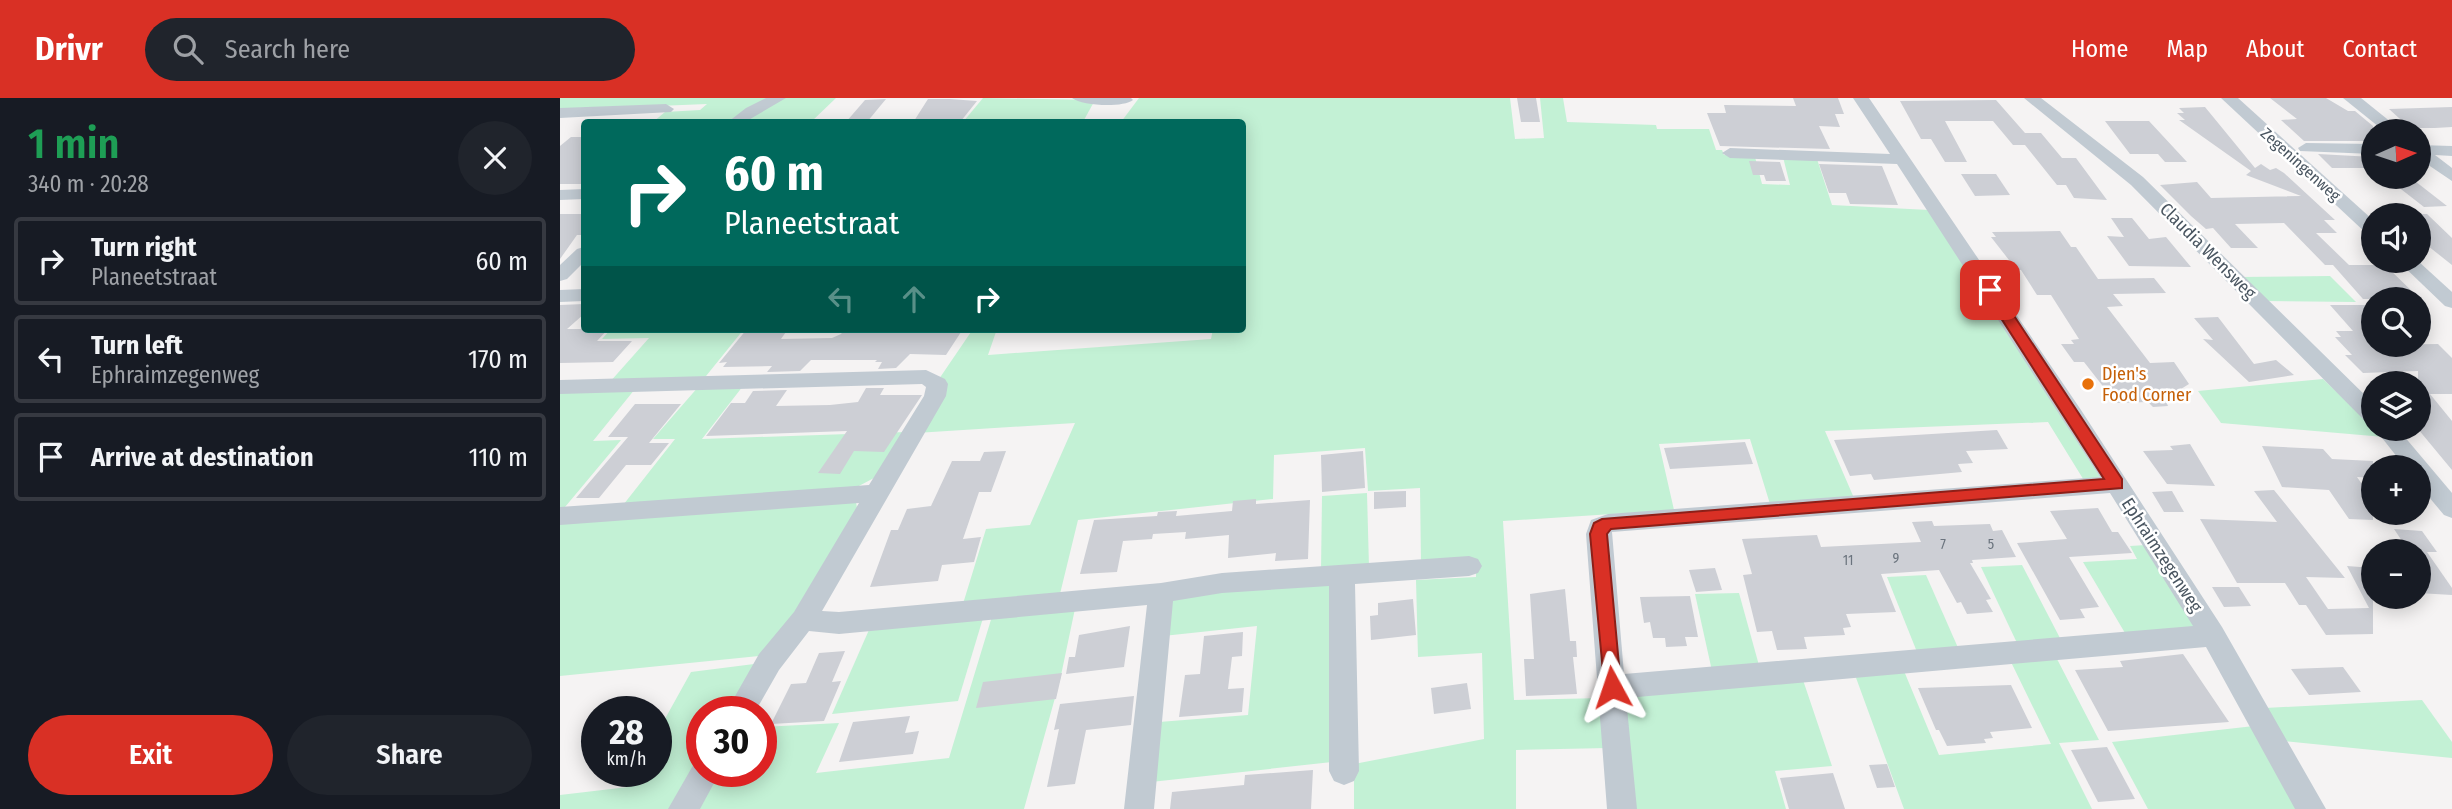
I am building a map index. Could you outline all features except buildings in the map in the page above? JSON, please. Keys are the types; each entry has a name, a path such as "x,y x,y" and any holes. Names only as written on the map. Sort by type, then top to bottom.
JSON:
{"street":[{"path":"741,119 778,98"},
{"path":"1080,98 1125,100"},
{"name":"Ephraimzegenweg","path":"1861,98 2213,635 2311,809"},
{"name":"Claudia Wensweg","path":"2032,98 2137,181 2361,404"},
{"name":"Zegeningenweg","path":"2229,98 2361,219"},
{"path":"2351,98 2378,119"},
{"path":"560,113 666,108"},
{"path":"2306,148 2361,149"},
{"path":"2431,150 2452,151"},
{"path":"1730,153 1903,159"},
{"path":"2431,159 2452,176"},
{"path":"560,195 581,194"},
{"path":"560,275 581,256"},
{"path":"2420,273 2452,302"},
{"path":"560,296 581,295"},
{"path":"560,387 926,377 937,384 935,396 874,493 849,543 803,620 769,662 749,696"},
{"path":"2396,441 2408,455"},
{"path":"2431,483 2452,509"},
{"path":"1622,809 1598,534 1600,527 1608,523 2116,484"},
{"path":"560,516 874,493"},
{"path":"803,620 839,623 1161,593 1223,583 1469,566"},
{"path":"1342,574 1344,771"},
{"path":"1139,809 1161,593"},
{"path":"1612,687 2213,635"},
{"path":"683,809 696,787"}],"green space":[{"path":"560,98 772,98 737,119 657,119 665,112 700,110 707,104 560,110"},
{"path":"783,98 836,98 814,119 744,119"},
{"path":"983,98 1095,100 1085,119 966,119"},
{"path":"1139,98 1510,98 1515,139 1544,138 1540,98 1563,98 1567,122 1656,125 1657,129 1709,129 1716,150 1722,150 1724,155 1755,157 1762,184 1790,185 1783,157 1817,159 1832,205 1929,210 2100,477 2085,482 2048,422 1825,431 1854,498 1770,504 1750,439 1659,444 1674,510 1503,521 1514,700 1603,698 1608,748 1516,750 1516,809 1354,809 1354,764 1484,739 1482,653 1418,657 1416,580 1476,577 1476,559 1421,562 1420,488 1368,491 1365,448 1274,455 1273,499 1078,520 1059,598 962,607 986,529 1030,525 1075,423 916,433 939,379 970,333 996,333 988,355 1211,339 1212,333 1246,333 1246,119 1123,119"},
{"path":"2330,276 2356,302 2263,301 2240,277"},
{"path":"607,333 741,333 702,381 609,383 649,338 602,339"},
{"path":"2323,379 2361,415 2361,435 2221,423 2198,391"},
{"path":"699,386 743,386 702,439 906,432 874,478 855,488 620,509 675,439 653,439"},
{"path":"635,389 593,441 621,440 560,513 560,391"},
{"path":"1367,493 1369,567 1321,571 1322,496"},
{"path":"856,502 857,508 769,655 560,676 560,520"},
{"path":"2146,545 2194,626 2192,628 2125,633 2083,562 2137,559 2130,546"},
{"path":"2022,565 2061,640 2017,643 1981,567"},
{"path":"1926,575 1959,650 1917,652 1887,577"},
{"path":"1332,580 1332,762 1151,782 1159,722 1248,715 1257,626 1163,636 1169,596"},
{"path":"1739,593 1760,669 1712,671 1695,594"},
{"path":"1076,604 1060,680 1024,809 690,809 703,787 777,787 777,726 839,723 816,773 949,758 993,613"},
{"path":"983,618 958,701 832,714 872,623"},
{"path":"2057,659 2099,740 2059,743 2092,809 1904,809 1855,675 1904,671 1939,755 2051,744 2011,662"},
{"path":"762,663 743,696 686,696 686,787 691,787 678,809 560,809 560,795 628,787 672,787 672,706 691,672"},
{"path":"1803,680 1832,766 1775,771 1786,809 1630,809 1622,708 1632,694"},
{"path":"2422,700 2452,742 2452,758 2283,741 2265,708"},
{"path":"2254,726 2300,809 2148,809 2112,742"}],"place":[{"name":"Djen's Food Corner","path":"2088,384"}],"route":[{"path":"1612,687 1598,534 1600,527 1608,523 2116,484 1990,290"}]}
